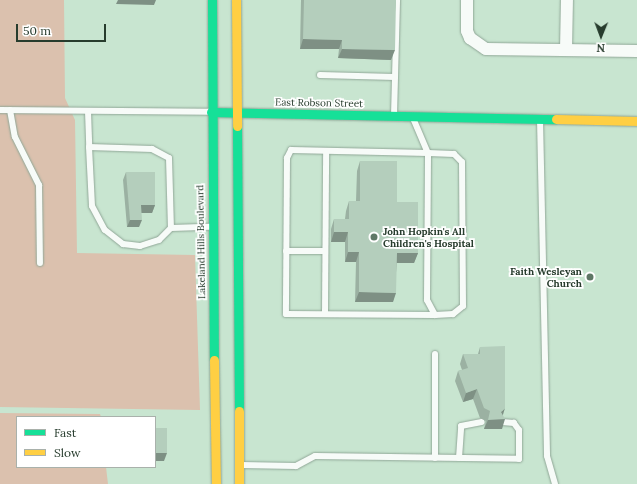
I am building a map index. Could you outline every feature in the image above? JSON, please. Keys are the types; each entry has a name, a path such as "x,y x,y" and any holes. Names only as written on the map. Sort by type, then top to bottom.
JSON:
{"main road":[{"name":"Lakeland Hills Boulevard","path":"212,0 211,227 216,484"},
{"path":"236,0 235,112 239,484"},
{"name":"East Robson Street","path":"211,112 637,121"}],"street":[{"path":"467,0 467,31 478,45 486,49 637,51"},
{"path":"566,50 567,0"}],"lane":[{"path":"394,116 397,0"},
{"path":"320,75 395,77"},
{"name":"East Robson Street","path":"0,110 211,112"},
{"path":"10,110 15,137 39,185 40,263"},
{"path":"88,111 92,206 105,230 123,244 140,246 159,240 172,228 211,227"},
{"path":"413,116 428,153 427,300 434,315"},
{"path":"540,118 547,456 554,484"},
{"path":"89,147 152,149 164,153 172,169 172,228"},
{"path":"291,150 428,153 454,154 462,162 464,176 464,306 454,314 434,315 286,314 287,158 291,150"},
{"path":"325,314 326,151"},
{"path":"286,252 325,251"},
{"path":"434,458 435,354"},
{"path":"459,458 461,426 482,422"},
{"path":"239,465 296,466 315,456 519,459 519,430 514,423 502,422"}],"shaded area":[{"path":"0,0 64,0 65,98 75,120 77,253 195,255 200,410 0,407"},
{"path":"0,413 100,414 101,416 16,416 16,468 106,468 108,484 0,484"}],"building":[{"path":"304,0 396,0 395,50 342,49 342,40 303,39"},
{"path":"360,161 397,161 397,202 418,202 418,253 397,253 396,293 359,292 359,252 348,252 348,232 334,232 334,219 349,219 349,201 360,201"},
{"path":"126,172 155,172 155,205 141,205 142,220 130,220"},
{"path":"505,346 505,408 501,412 505,419 488,420 490,411 484,408 477,389 466,393 458,371 468,368 463,354 480,354 480,347"},
{"path":"156,428 167,428 167,453 156,453"}],"traffic: fast":[{"path":"212,0 214,360"},
{"path":"211,112 556,119"},
{"path":"237,126 239,411"}],"traffic: slow":[{"path":"236,0 237,126"},
{"path":"556,119 637,121"},
{"path":"214,360 216,484"},
{"path":"239,411 239,484"}],"place":[{"name":"John Hopkin's All Children's Hospital","path":"374,237"},
{"name":"Faith Wesleyan Church","path":"590,277"}]}
